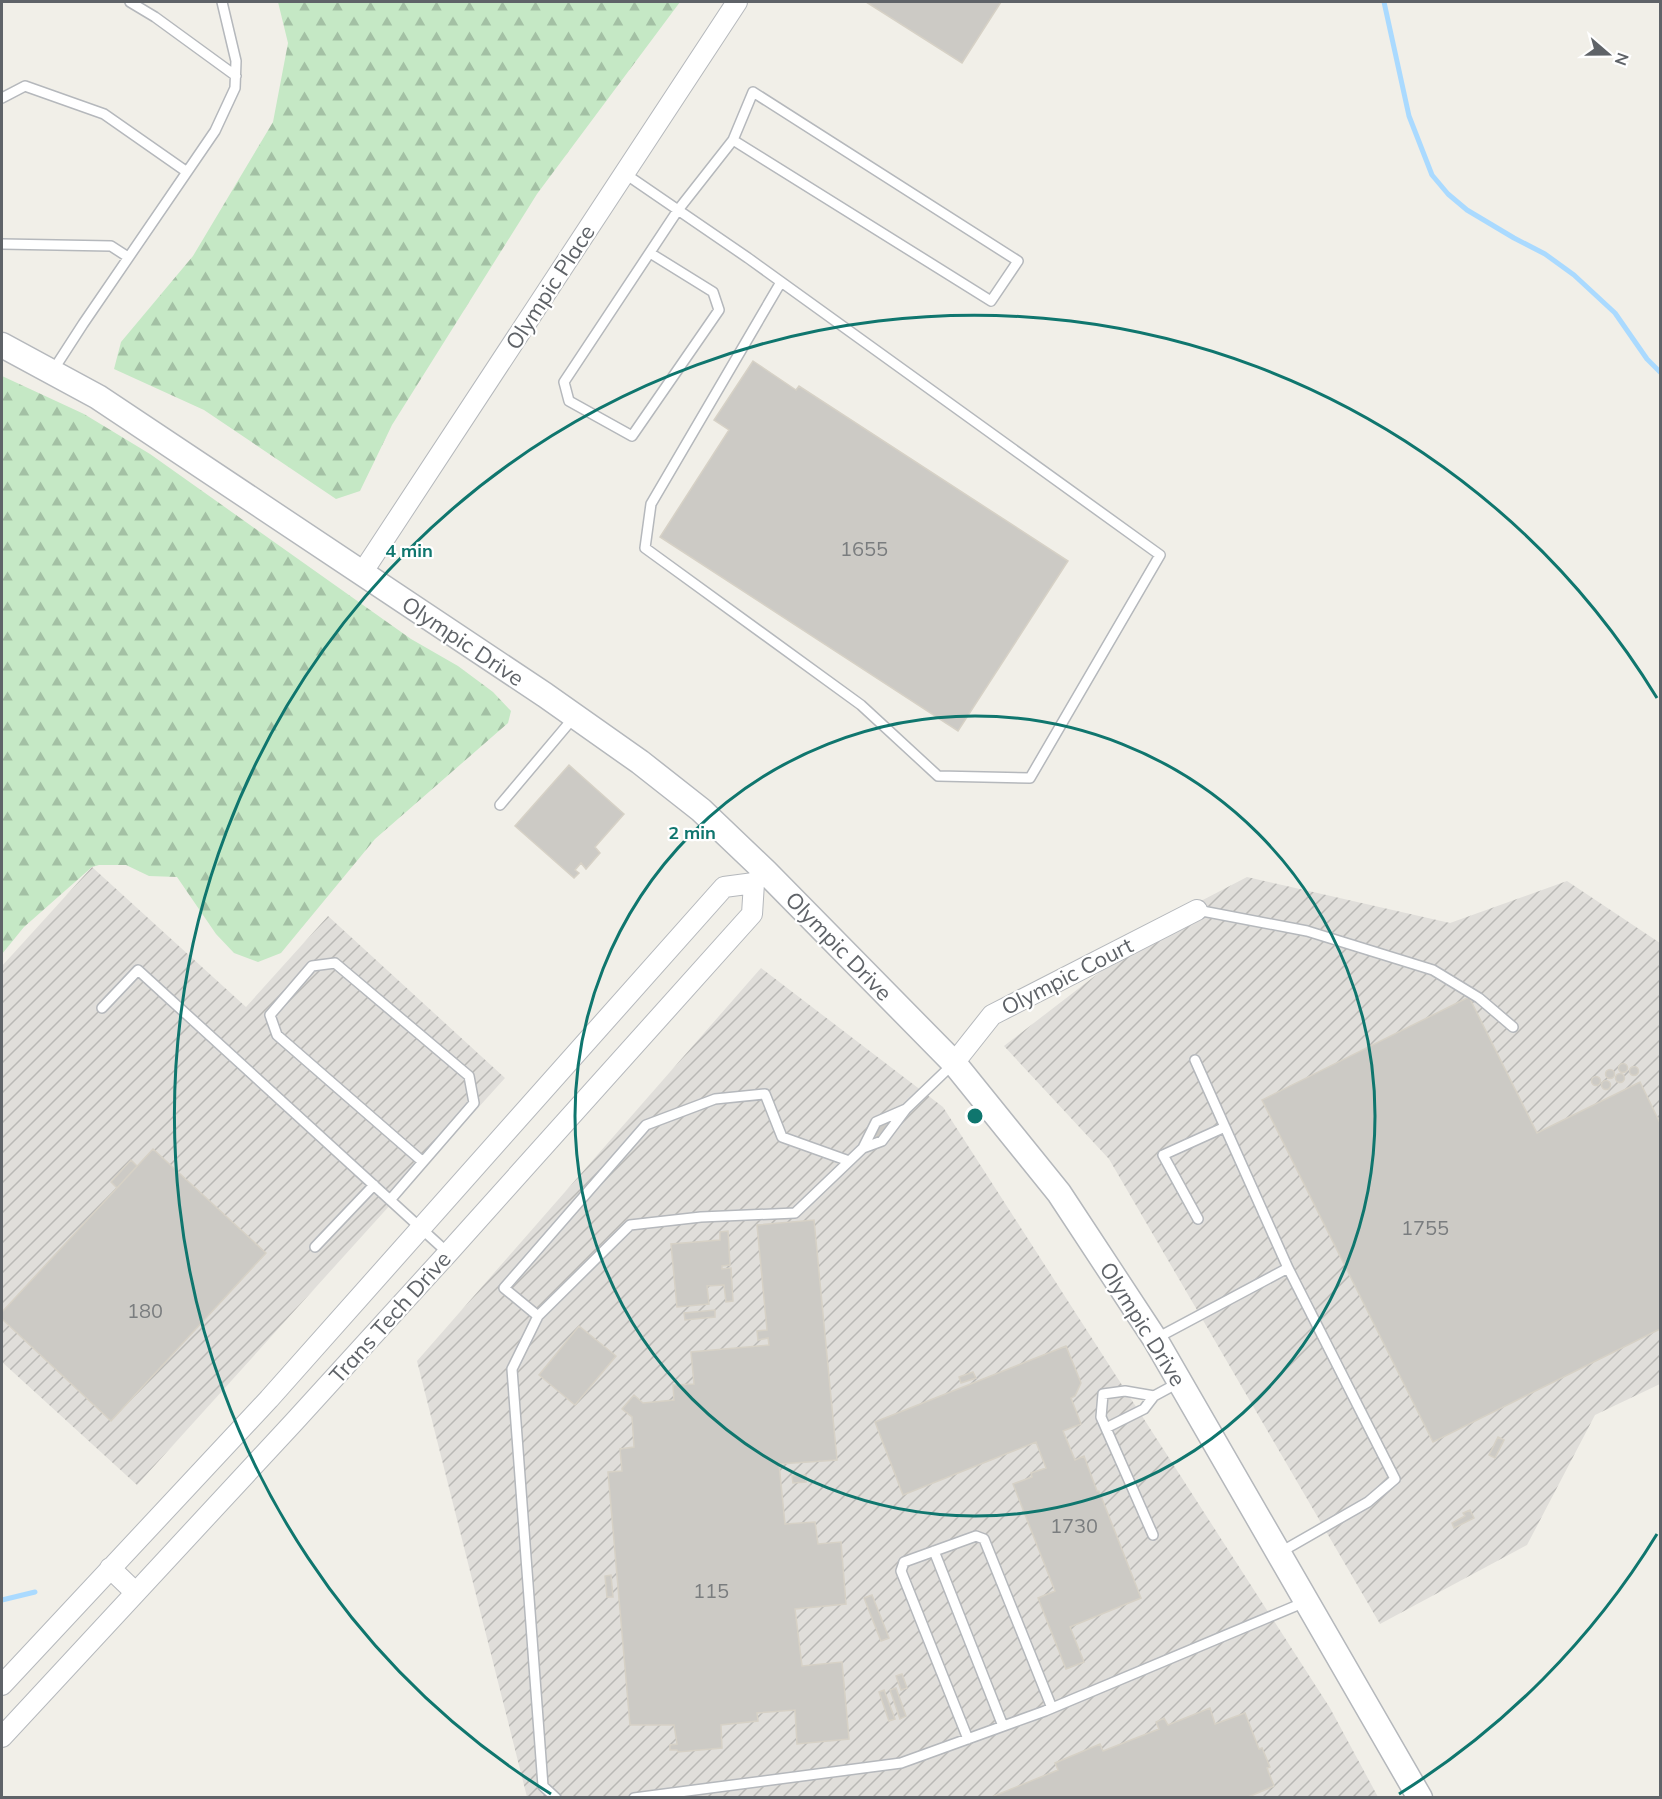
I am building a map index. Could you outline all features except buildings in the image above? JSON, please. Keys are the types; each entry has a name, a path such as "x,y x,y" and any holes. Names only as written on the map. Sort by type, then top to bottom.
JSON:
{"street":[{"name":"Olympic Place","path":"362,573 737,2"},
{"name":"Olympic Drive","path":"2,345 98,397 575,716 640,762 701,810 760,877 954,1063 1059,1193 1155,1339 1420,1797"},
{"name":"Trans Tech Drive","path":"2,1685 269,1399 724,887 760,877 752,914 294,1422 2,1737"},
{"name":"Olympic Court","path":"954,1063 992,1015 1197,910"},
{"path":"269,1399 294,1422"},
{"path":"110,1568 135,1592"}],"lane":[{"path":"130,2 236,76"},
{"path":"52,372 215,131 235,88 236,61 222,2"},
{"path":"2,98 25,86 104,114 187,172"},
{"path":"650,253 713,292 719,310 632,436 569,401 564,382 678,210 733,140 753,92 1018,261 992,301 733,140"},
{"path":"624,173 781,282 1160,555 1030,778 938,776 861,705 645,548 651,504 781,282"},
{"path":"2,244 111,246 128,257"},
{"path":"500,805 575,716"},
{"path":"1197,910 1307,931 1433,970 1479,998 1513,1027"},
{"path":"390,1200 423,1162 474,1102 469,1076 335,963 312,966 270,1016 277,1035 423,1162"},
{"path":"102,1008 138,970 448,1253"},
{"path":"1195,1060 1288,1268 1395,1479 1368,1502 1279,1553"},
{"path":"863,1148 882,1141 906,1109 954,1063"},
{"path":"538,1316 504,1288 646,1125 715,1099 765,1094 782,1137 849,1161"},
{"path":"556,1797 543,1786 512,1369 538,1316 630,1225 701,1217 795,1213 863,1148 876,1122 906,1109"},
{"path":"1198,1219 1163,1155 1225,1127"},
{"path":"315,1247 374,1185"},
{"path":"1155,1339 1288,1268"},
{"path":"1106,1428 1144,1409 1155,1396 1180,1382"},
{"path":"1153,1535 1101,1416 1103,1394 1125,1391 1155,1396"},
{"path":"968,1739 901,1571 904,1562 934,1551 976,1536 984,1539 1053,1708"},
{"path":"934,1551 1004,1726"},
{"path":"634,1797 901,1763 1053,1708 1307,1601"}],"shaded area":[{"path":"92,867 246,1007 328,916 505,1078 137,1485 2,1362 2,966"},
{"path":"1247,877 1450,923 1567,881 1660,943 1660,1384 1595,1415 1527,1545 1380,1624 1109,1159 1004,1046 1174,915"},
{"path":"761,968 943,1107 1330,1708 1378,1797 527,1797 417,1361"}],"green space":[{"path":"278,2 680,2 537,194 392,425 360,491 336,499 204,410 114,369 121,342 193,256 273,122 288,43"},
{"path":"2,376 84,414 150,454 411,639 458,666 493,692 511,711 508,723 375,839 281,953 258,962 234,953 216,934 177,877 149,876 126,865 99,865 92,867 24,927 2,954"}],"waterway":[{"path":"1384,2 1409,116 1432,175 1448,194 1467,210 1545,254 1574,275 1615,313 1647,359 1660,372"},
{"path":"2,1600 35,1592"}]}
